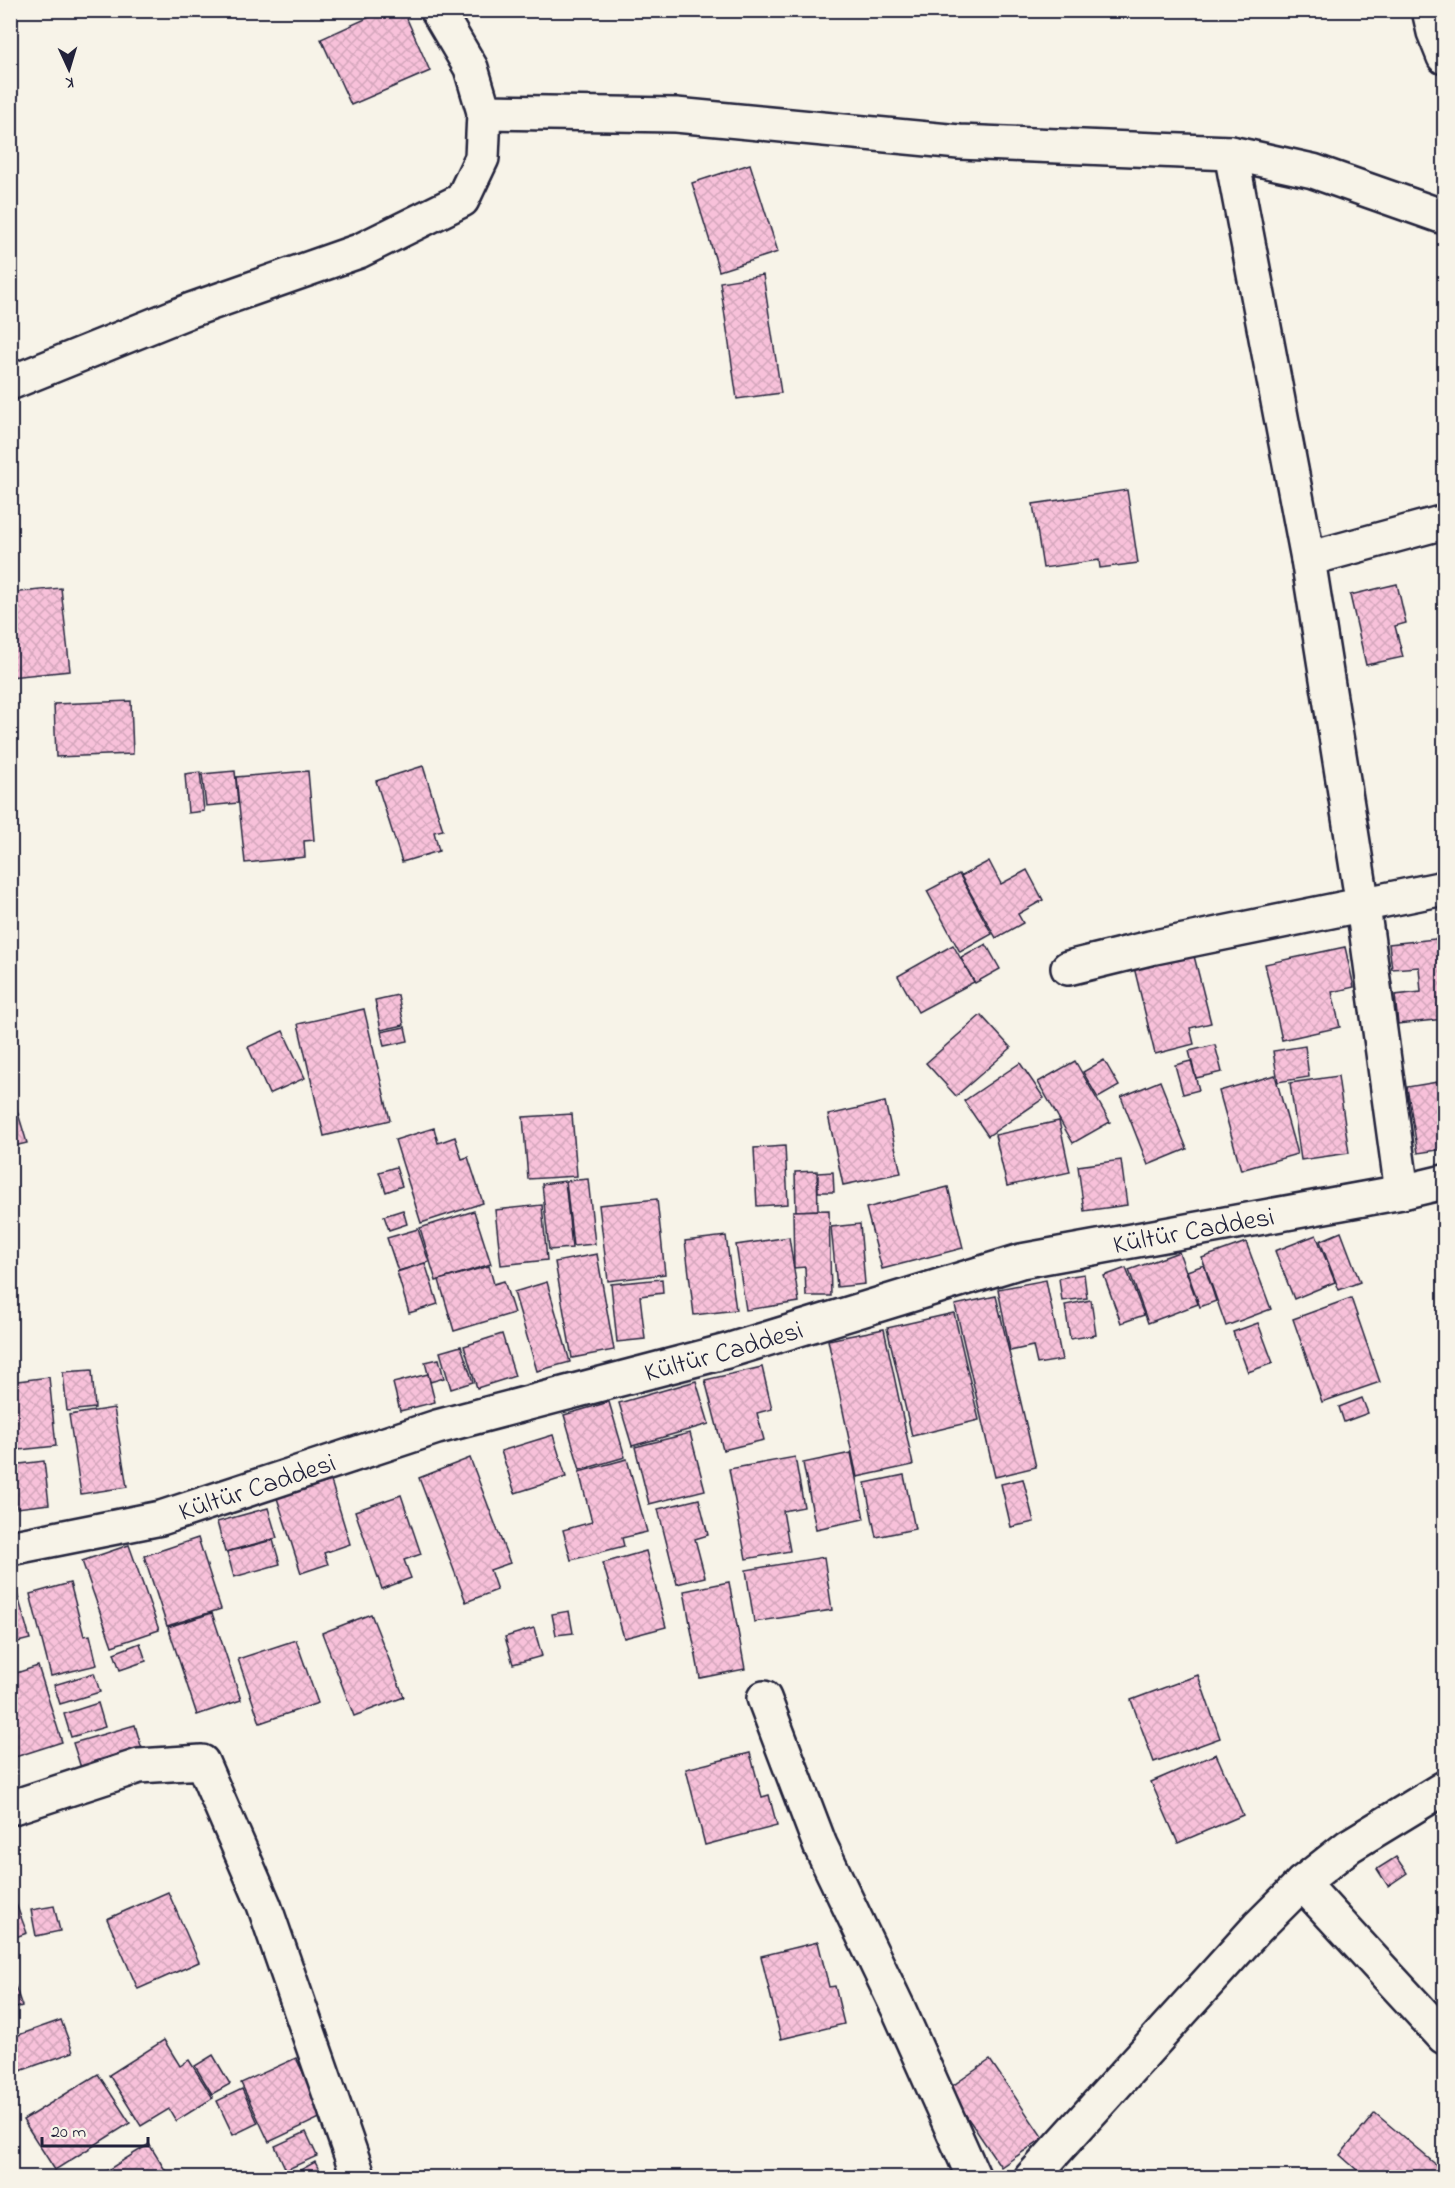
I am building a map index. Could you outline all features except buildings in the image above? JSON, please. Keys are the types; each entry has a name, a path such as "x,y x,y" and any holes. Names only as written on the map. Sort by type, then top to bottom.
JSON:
{"street":[{"path":"10,383 191,310 359,251 462,200 482,158 484,112 471,68 437,10"},
{"path":"1429,10 1434,32 1444,57"},
{"path":"484,112 676,115 959,142 1231,153 1313,171 1444,217"},
{"path":"1231,153 1308,559 1363,906 1402,1192"},
{"path":"1308,559 1444,522"},
{"path":"1068,968 1150,948 1444,888"},
{"name":"Kültür Caddesi","path":"10,1548 161,1518 437,1427 726,1351 1021,1261 1402,1192 1444,1182"},
{"path":"764,1698 820,1845 899,2010 974,2178"},
{"path":"10,1808 140,1766 202,1762 264,1905 359,2178"},
{"path":"1031,2178 1067,2135 1258,1927 1302,1883 1349,1846 1444,1788"},
{"path":"1302,1883 1444,2037"}]}
